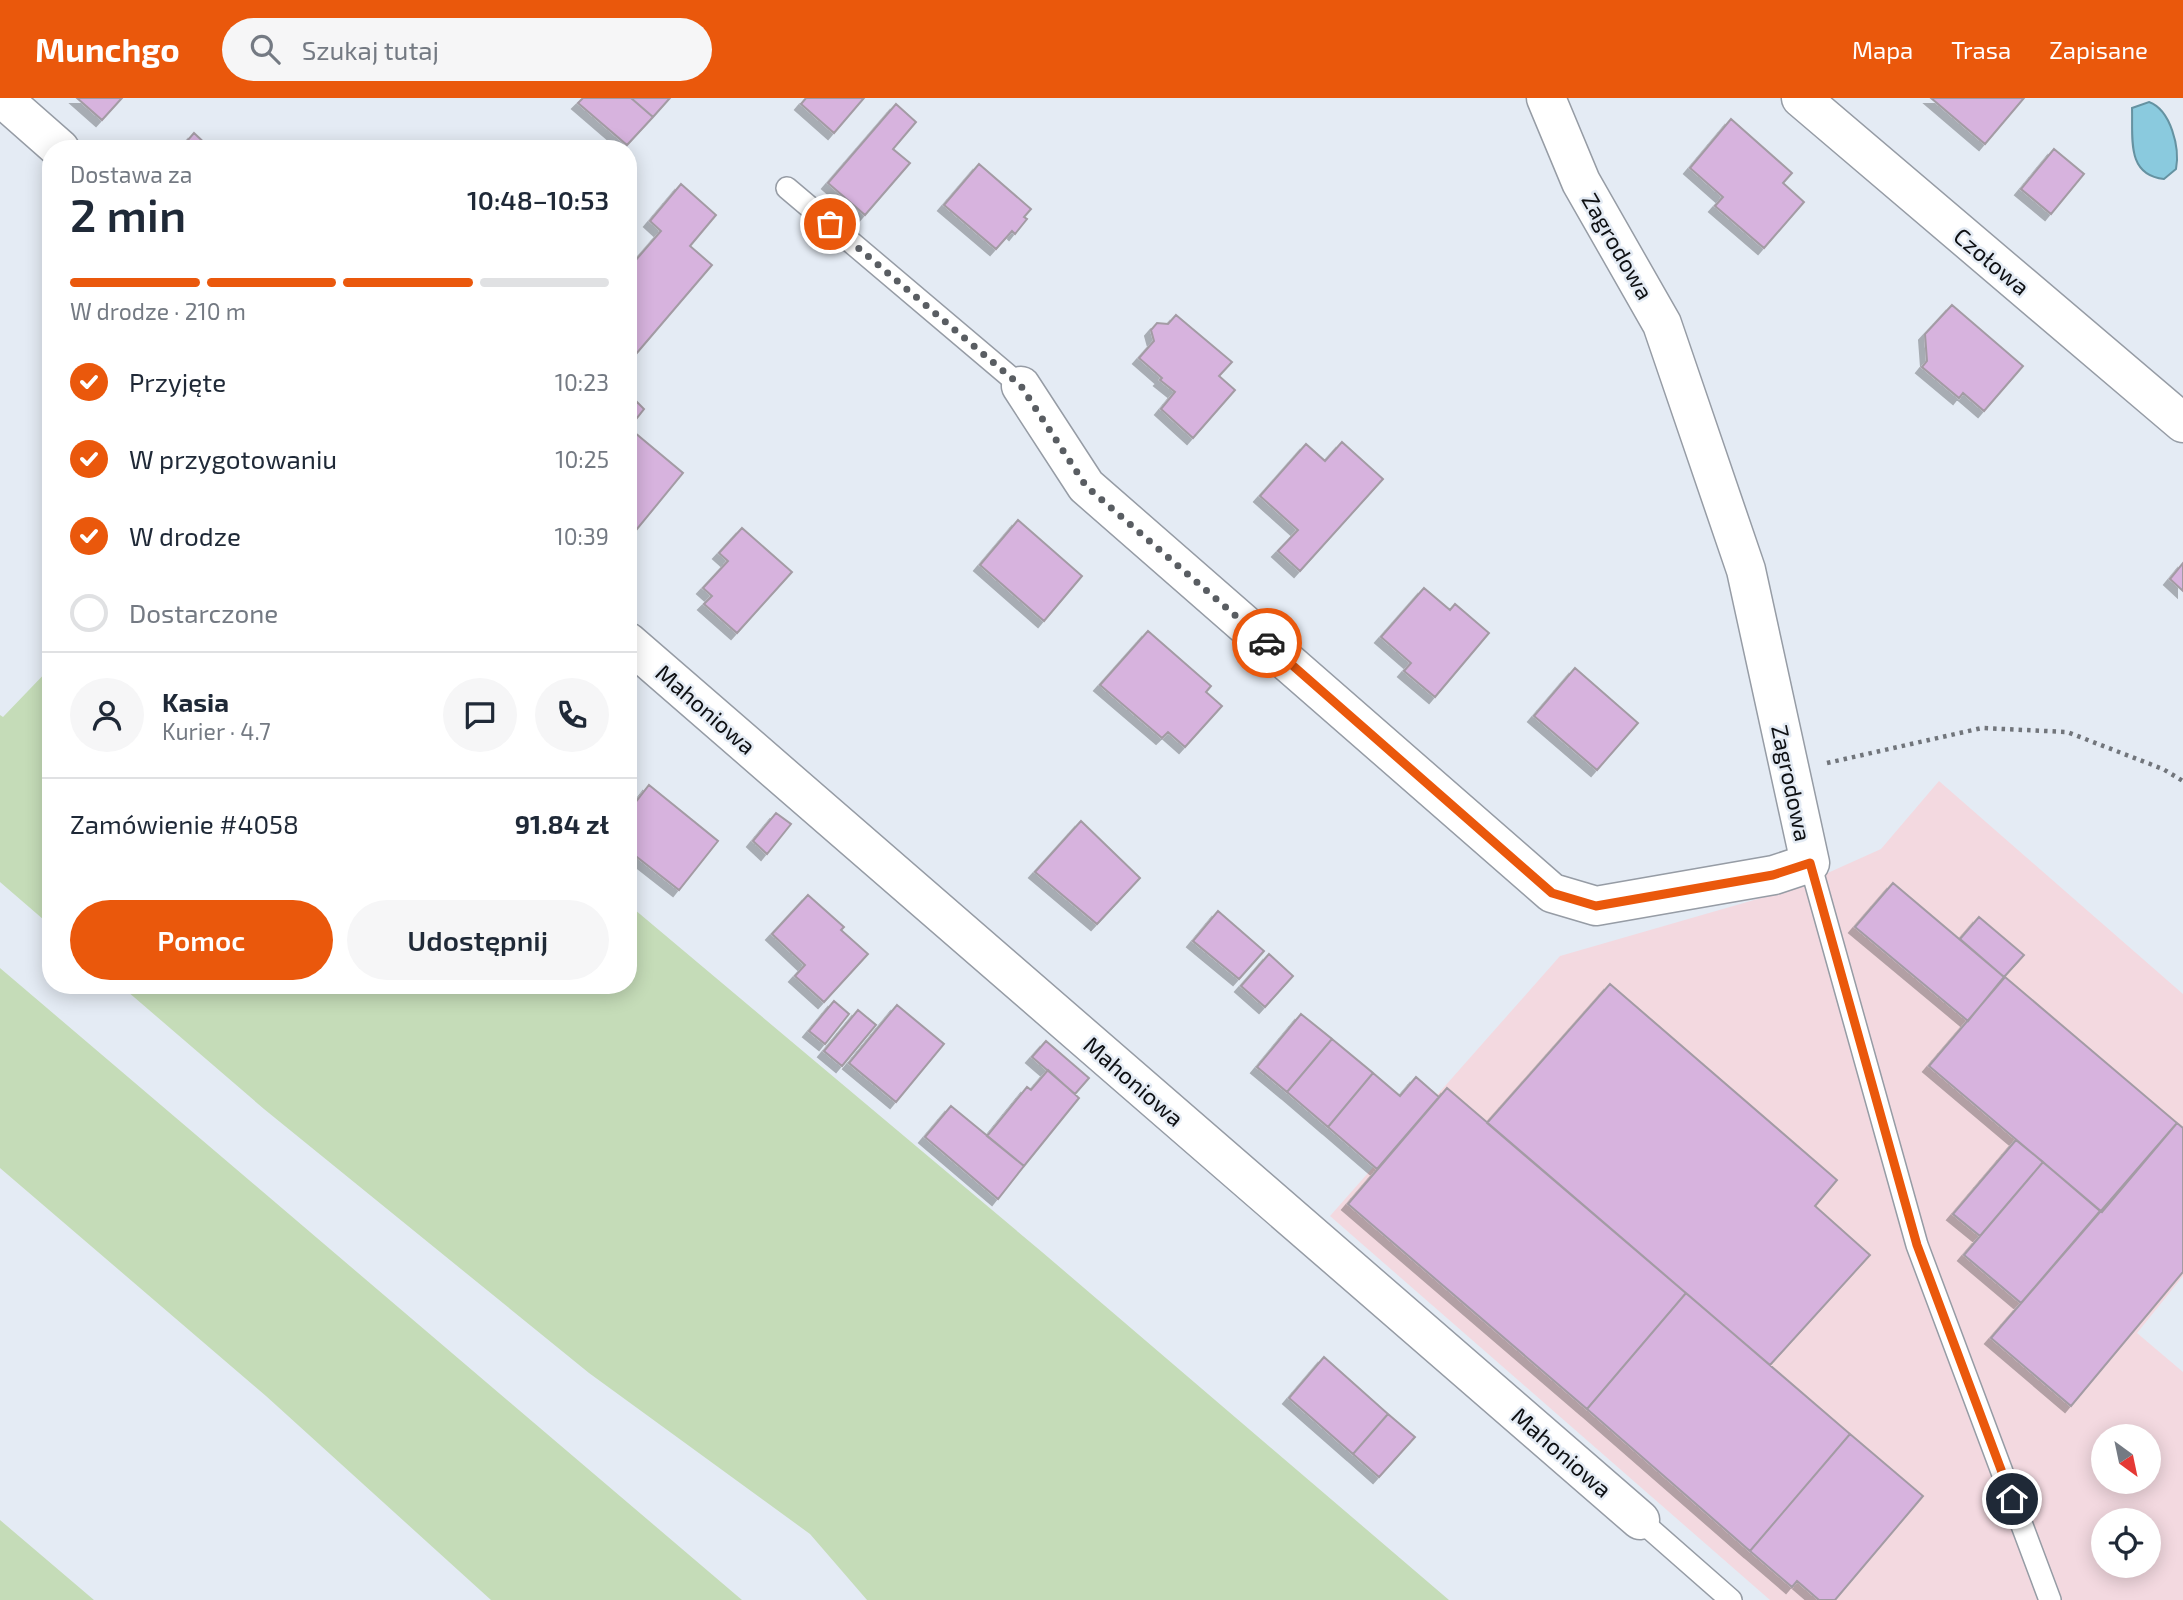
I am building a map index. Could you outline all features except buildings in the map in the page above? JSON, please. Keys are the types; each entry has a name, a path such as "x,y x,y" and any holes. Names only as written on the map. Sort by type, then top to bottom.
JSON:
{"street":[{"path":"2,98 51,140"},
{"name":"Zagrodowa","path":"1546,98 1581,182 1662,324 1746,570 1810,863"},
{"name":"Czołowa","path":"1801,98 2183,423"},
{"path":"1021,386 1086,486 1552,893 1596,906 1773,875 1810,863"},
{"name":"Mahoniowa","path":"637,650 1640,1520"}],"lane":[{"path":"787,188 1021,386"},
{"name":"Zagrodowa","path":"1810,863 1917,1245 2050,1600"},
{"path":"1640,1520 1731,1600"}],"path":[{"path":"1790,772 1982,728 2067,732 2163,769 2183,781"}],"shaded area":[{"path":"1939,781 2183,994 2183,1276 2137,1333 2183,1372 2183,1600 1770,1600 1330,1216 1560,956 1792,889 1881,849"}],"green space":[{"path":"42,676 42,918 0,882 0,715 3,717"},
{"path":"637,912 1042,1252 1449,1600 867,1600 810,1534 589,1373 264,1109 130,994 637,994"},
{"path":"0,968 742,1600 491,1600 266,1396 0,1168"},
{"path":"0,1520 94,1600 0,1600"}],"water":[{"path":"2149,102 2157,106 2168,121 2177,151 2176,169 2164,179 2143,170 2134,153 2132,108"}],"way so far":[{"path":"830,224 1021,386 1086,486 1267,643"}],"route":[{"path":"1267,643 1552,893 1596,906 1773,875 1810,863 1917,1245 2012,1499"}]}
